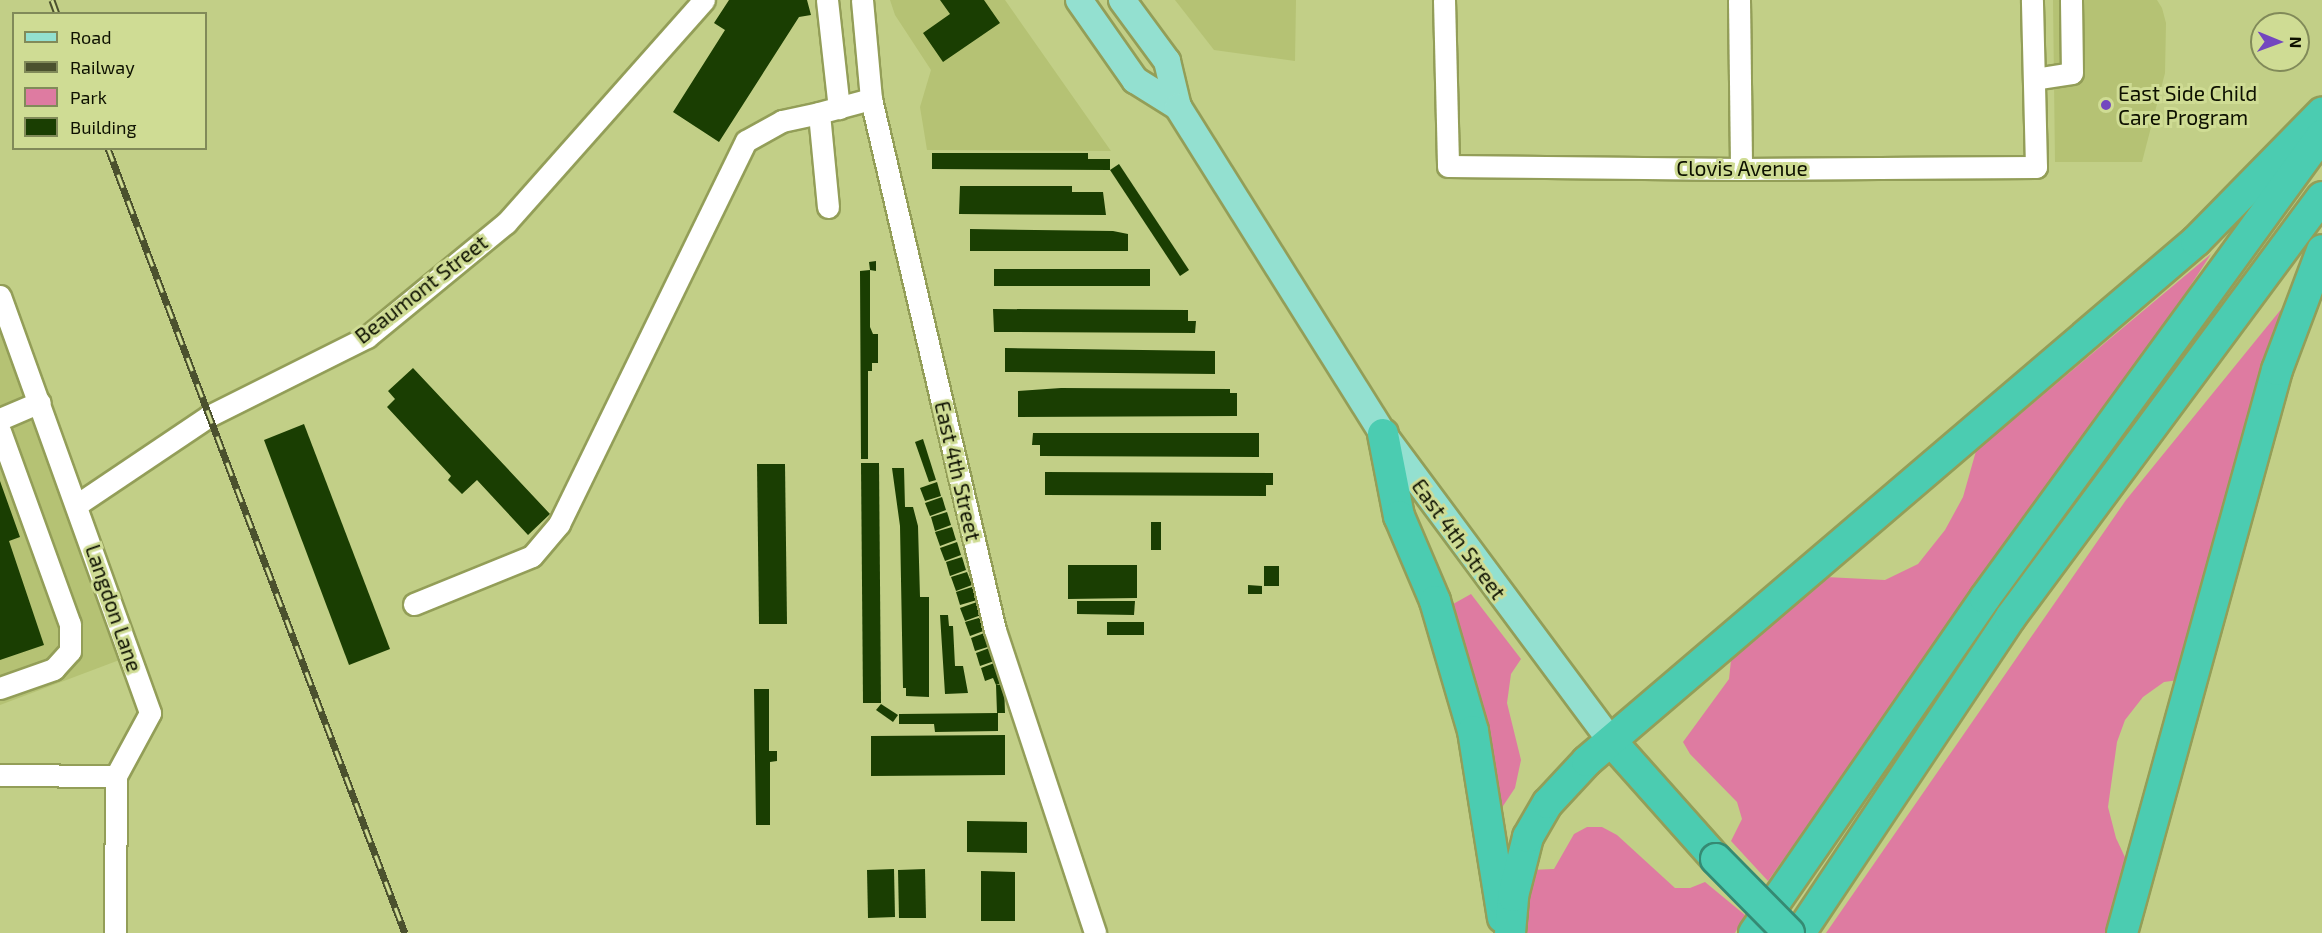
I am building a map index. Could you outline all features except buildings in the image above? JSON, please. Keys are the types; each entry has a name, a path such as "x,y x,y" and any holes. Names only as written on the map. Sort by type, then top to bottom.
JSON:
{"highway":[{"path":"1508,933 1520,861 1536,820 1565,784 1611,741 2162,272 2322,113"},
{"path":"1754,933 1985,598 2322,135"},
{"path":"1800,933 2010,618 2322,197"},
{"path":"2122,933 2277,370 2322,250"},
{"path":"1383,434 1399,516 1435,602 1473,731 1508,933"},
{"name":"East 4th Street","path":"1611,741 1716,859 1789,933"}],"main road":[{"name":"East 4th Street","path":"1079,0 1135,80 1178,107"},
{"name":"East 4th Street","path":"1122,0 1167,62 1178,107 1383,434 1611,741"}],"street":[{"name":"Beaumont Street","path":"78,504 209,416 367,337 506,223 704,0"},
{"name":"Clovis Avenue","path":"1444,0 1448,165 1742,169 2036,167 2034,79"},
{"path":"1739,0 1742,169"},
{"path":"2032,0 2034,79 2072,73 2071,0"},
{"path":"828,207 828,6 863,3"},
{"name":"East 4th Street","path":"863,3 871,99 995,630 1095,933"},
{"path":"414,604 532,556 559,524 746,141 782,121 871,99"},
{"name":"Langdon Lane","path":"0,296 78,504 150,713 116,776"},
{"path":"0,419 40,402"},
{"path":"0,431 70,624 70,651 54,669 0,688"},
{"path":"0,775 116,776 115,933"}],"shaded area":[{"path":"890,0 1005,0 1111,151 927,150 920,107 931,70 895,15"},
{"path":"1175,0 1296,0 1295,61 1214,50"},
{"name":"East Side Child Care Program","path":"2053,0 2157,0 2162,8 2166,23 2165,73 2142,162 2055,162"},
{"path":"0,296 130,656 0,705"}],"green space":[{"path":"2211,254 1768,881 1731,841 1742,819 1737,802 1690,754 1683,742 1729,679 1731,660 1826,577 1885,580 1918,564 1945,530 1963,497 1976,451"},
{"path":"2291,297 2179,680 2164,682 2143,697 2125,720 2117,742 2108,807 2116,838 2130,868 2112,933 1826,933 2126,500"},
{"path":"1471,594 1521,659 1511,674 1507,703 1521,760 1515,788 1499,812 1446,608"},
{"path":"1587,827 1602,827 1617,835 1675,888 1690,888 1705,882 1745,915 1735,933 1526,933 1530,870 1554,869 1574,834"}],"railway":[{"path":"52,0 56,12"},
{"path":"109,150 405,933"}],"place":[{"name":"East Side Child Care Program","path":"2106,105"}]}
